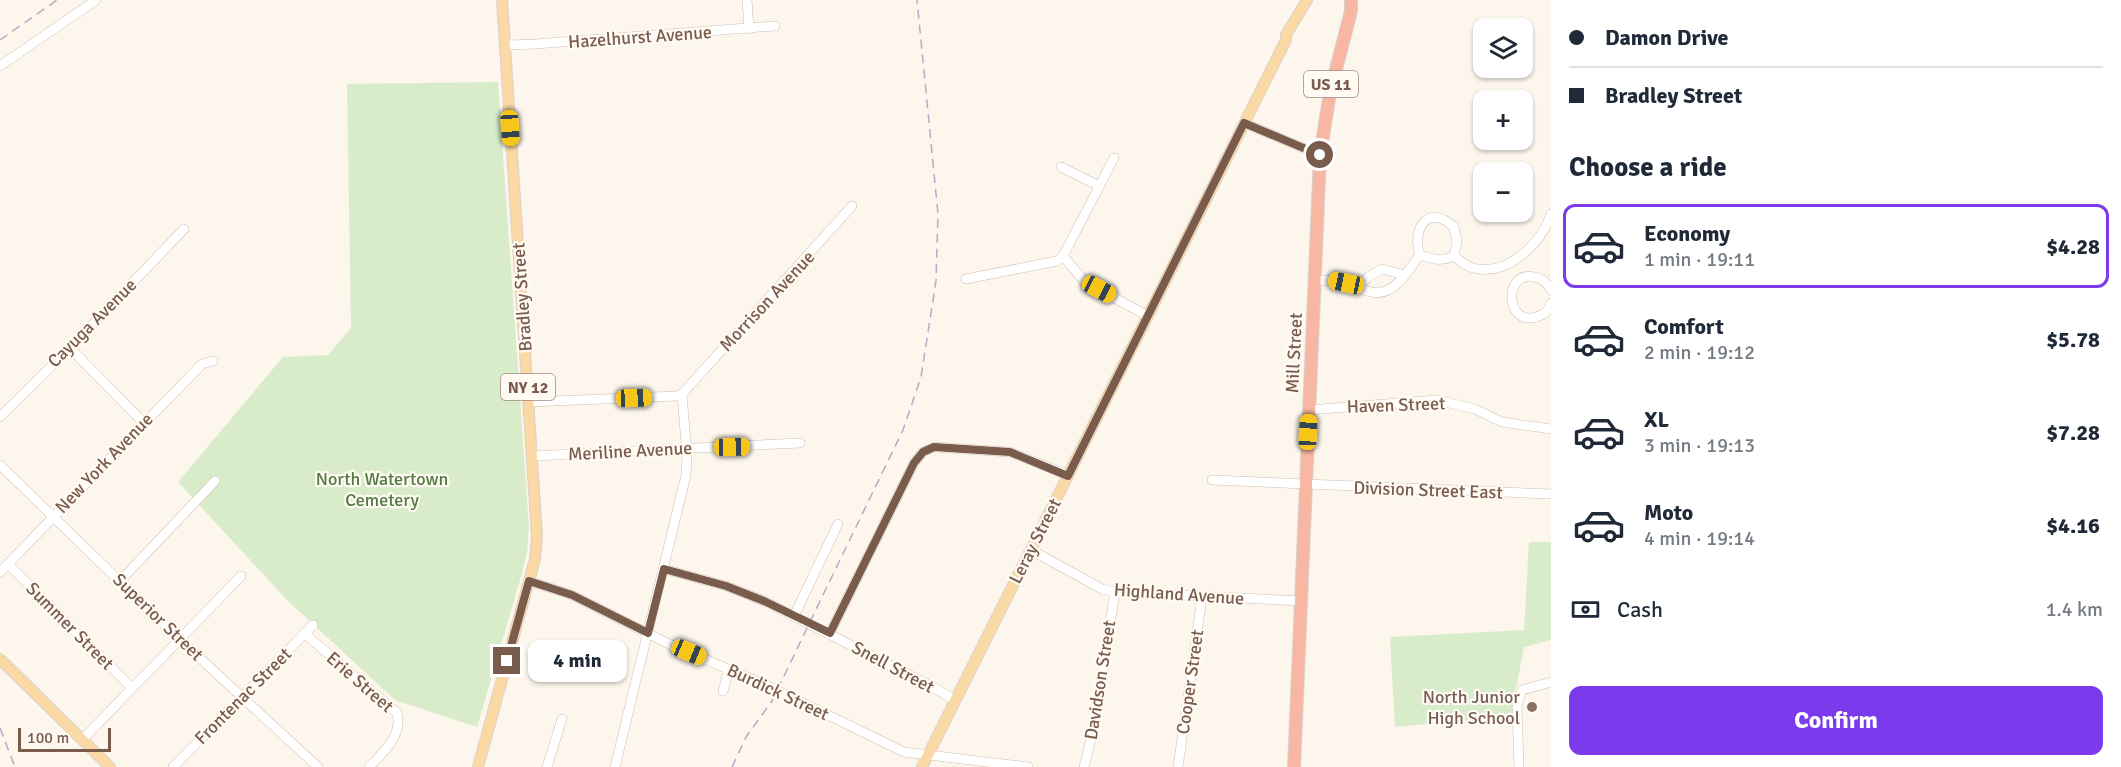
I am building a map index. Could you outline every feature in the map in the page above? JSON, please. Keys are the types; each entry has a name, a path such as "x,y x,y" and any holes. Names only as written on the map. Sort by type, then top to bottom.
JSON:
{"highway":[{"name":"Mill Street","path":"1346,0 1349,15"},
{"name":"Mill Street","path":"1294,767 1320,155 1329,93 1351,11 1351,0"}],"main road":[{"name":"Bradley Street","path":"478,767 535,559 537,536 502,0"},
{"path":"1286,40 1286,35 1307,0"},
{"path":"1286,40 1291,37 1314,0"},
{"name":"Leray Street","path":"922,767 1286,40"},
{"path":"0,659 110,767"}],"street":[{"path":"0,66 96,0"},
{"path":"747,0 749,29"},
{"name":"Hazelhurst Avenue","path":"505,45 775,26"},
{"path":"1244,123 1320,155"},
{"path":"966,279 1057,261 1063,256 1114,158"},
{"path":"1061,167 1099,186"},
{"name":"Morrison Avenue","path":"682,394 852,206"},
{"path":"1454,256 1466,266 1476,269 1501,267 1512,262 1533,246 1551,214"},
{"path":"1420,255 1418,235 1426,220 1433,216 1441,218 1454,228 1457,242 1454,256"},
{"name":"Cayuga Avenue","path":"0,417 184,229"},
{"path":"1315,280 1333,280 1367,292 1388,290 1405,275 1420,255"},
{"path":"1420,255 1436,260 1445,260 1454,256"},
{"path":"1063,256 1085,282 1148,316"},
{"path":"1512,262 1521,278"},
{"path":"1358,288 1361,282 1382,269 1405,275"},
{"path":"1551,290 1542,279 1534,276 1521,278 1516,282 1511,296 1512,304 1521,316 1536,318 1545,314 1551,303"},
{"path":"70,348 144,423"},
{"name":"New York Avenue","path":"0,572 202,364 213,362"},
{"path":"529,402 682,394 686,476 615,767"},
{"name":"Haven Street","path":"1309,410 1437,400 1475,409 1502,422 1551,429"},
{"name":"Meriline Avenue","path":"533,456 800,443"},
{"path":"830,633 914,463 923,452 934,447 1010,452 1068,476"},
{"name":"Superior Street","path":"0,465 179,639 318,767"},
{"name":"Division Street East","path":"1212,480 1551,494"},
{"path":"120,581 215,481"},
{"path":"794,616 838,524"},
{"name":"Highland Avenue","path":"1031,550 1102,589 1115,592 1301,601"},
{"name":"Summer Street","path":"8,564 132,688"},
{"name":"Snell Street","path":"664,569 726,586 794,616 955,700"},
{"path":"82,740 241,576"},
{"name":"Burdick Street","path":"529,581 572,595 648,633 768,686 904,752 1028,767"},
{"name":"Davidson Street","path":"1084,767 1094,726 1115,592"},
{"name":"Cooper Street","path":"1178,767 1202,597"},
{"name":"Frontenac Street","path":"173,767 313,625"},
{"name":"Erie Street","path":"304,633 397,713 399,720 394,737 369,767"},
{"path":"723,691 729,669"},
{"path":"1520,767 1517,705 1522,690 1551,682"},
{"path":"547,767 562,719"}],"green space":[{"name":"North Watertown Cemetery","path":"498,82 529,527 527,552 521,577 477,727 395,700 287,600 178,482 283,357 328,355 351,328 347,84"},
{"path":"1529,542 1551,542 1551,640 1524,647 1513,716 1395,727 1390,637 1524,630"}],"railway":[{"path":"0,40 57,0"},
{"path":"732,767 746,737 772,701 903,430 921,377 936,281 938,214 917,0"},
{"path":"0,728 15,767"}],"place":[{"name":"North Junior High School","path":"1532,707"}],"route":[{"path":"507,661 529,581 572,595 648,633 664,569 726,586 764,601 830,633 914,463 923,452 934,447 1010,452 1020,454 1068,476 1244,123 1320,155"}]}
